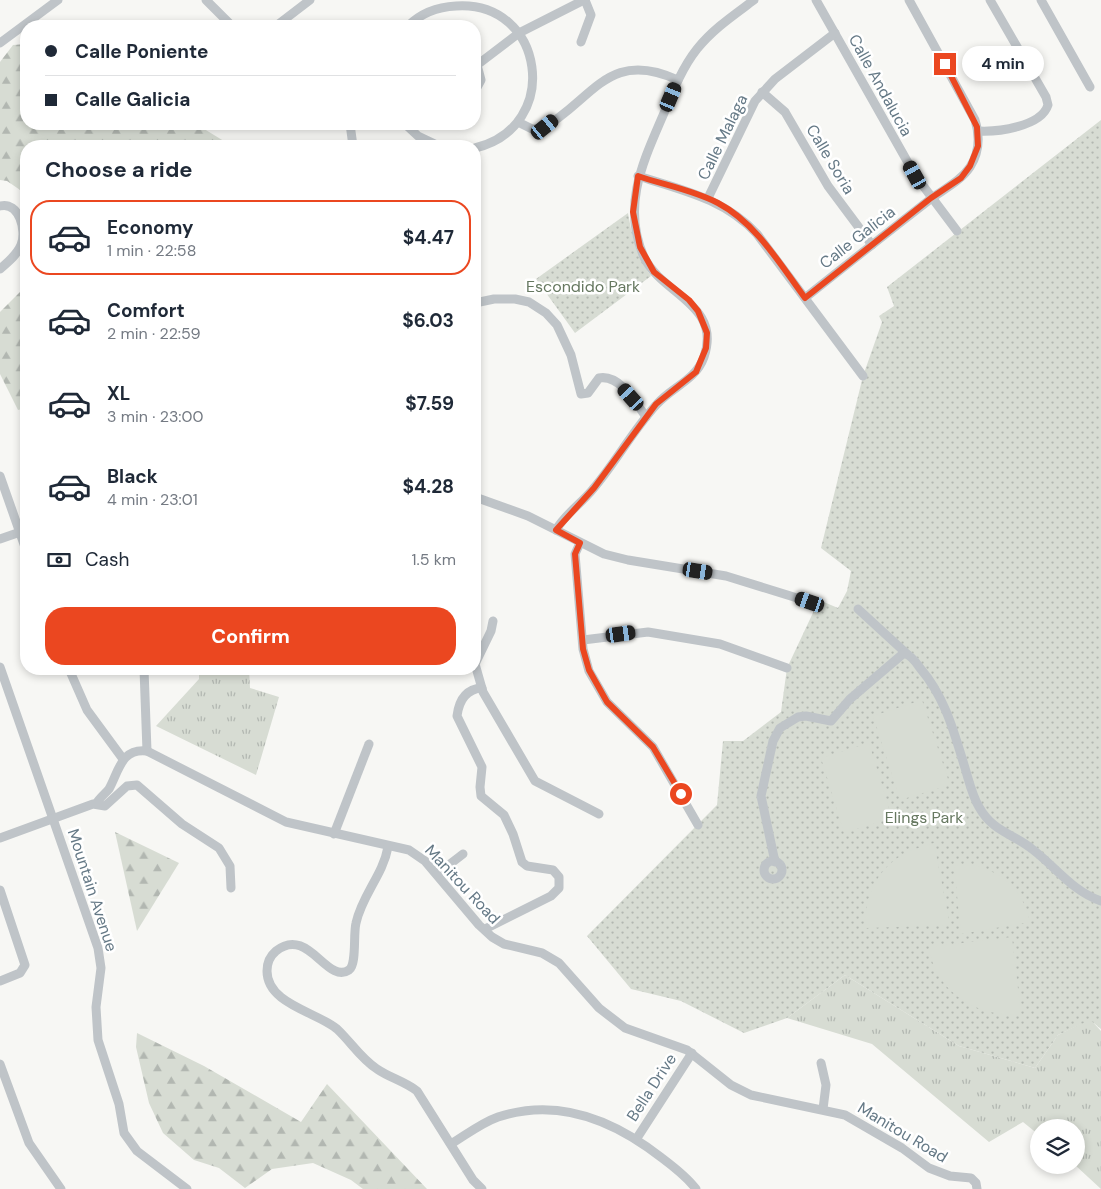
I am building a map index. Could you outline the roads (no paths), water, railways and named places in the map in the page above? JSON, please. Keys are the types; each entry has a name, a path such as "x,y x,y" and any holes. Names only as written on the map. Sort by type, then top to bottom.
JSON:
{"street":[{"path":"31,20 58,0"},
{"path":"206,0 226,20"},
{"path":"481,60 519,33 585,0 591,14 582,42"},
{"path":"557,529 564,517 571,514 594,488 660,400 696,372 704,358 707,341 705,326 695,306 663,281 649,266 640,247 634,223 634,200 638,176 678,80 690,59 706,39 754,0"},
{"name":"Calle Andalucia","path":"816,0 915,175 957,231"},
{"name":"Calle Galicia","path":"805,298 931,198 961,178 970,166 976,153 978,131 972,113 909,0"},
{"path":"978,131 1000,130 1022,125 1042,115 1048,105 1046,97 990,0"},
{"path":"1041,0 1090,87"},
{"path":"290,20 307,1"},
{"path":"417,20 430,11 460,5 492,12 508,22 519,33 530,56 533,78 528,104 518,122 499,139 481,146"},
{"path":"0,43 20,28"},
{"name":"Calle Malaga","path":"708,198 750,111 762,92 775,79 835,33"},
{"path":"518,122 536,130 542,129 608,78 623,71 645,69 678,80"},
{"name":"Calle Soria","path":"762,92 785,112 828,186 872,245"},
{"path":"412,130 426,140"},
{"path":"638,176 708,198 730,210 751,227 863,376"},
{"path":"0,206 7,206 12,209 20,218"},
{"path":"0,269 20,247"},
{"path":"481,302 494,299 515,299 539,308 556,325 570,355 581,394 588,393 596,380 608,378 623,388 646,417"},
{"path":"0,476 20,524"},
{"path":"481,499 518,512 557,529 580,543 617,558 726,576 810,602"},
{"path":"0,539 20,532"},
{"path":"580,543 575,554 585,660 595,684 607,702 653,747 698,825"},
{"path":"858,609 922,670 941,698 954,730 973,795 983,815 1004,834 1030,847 1072,886 1101,901"},
{"path":"481,652 492,631 493,622"},
{"path":"583,640 648,632 720,644 787,668"},
{"path":"775,862 761,796 773,741 780,728 801,716 831,721 850,699 900,654 907,654"},
{"name":"Mountain Avenue","path":"0,667 54,819 100,958 96,1007 98,1040 101,1055 119,1104 124,1133 136,1151 187,1189"},
{"path":"72,675 87,710 122,759"},
{"path":"96,804 108,790 122,759 134,752 147,751 144,675"},
{"path":"478,675 482,692 536,781 599,814"},
{"path":"482,688 472,689 467,693 461,701 458,716 482,767 480,793 483,799 504,815 513,834 522,862 527,866 553,870 560,882 558,891 485,929"},
{"path":"334,834 368,744"},
{"name":"Manitou Road","path":"147,751 286,822 388,847 404,849 417,855 437,874 492,937 504,944 532,949 559,963 599,1008 620,1025 634,1032 678,1045 692,1053 731,1085 751,1095 845,1115 902,1148 929,1168 950,1176 974,1180 977,1189"},
{"path":"0,838 96,804 108,804 128,786 140,786 182,824 219,848 230,866 231,888"},
{"path":"388,847 384,865 360,908 354,935 354,962 351,968 345,972 335,972 308,950 292,945 282,947 270,958 267,969 268,980 274,989 288,1002 336,1028 376,1069 408,1084 417,1091 473,1180 482,1189"},
{"path":"437,874 463,854"},
{"path":"0,890 25,965 22,971 0,981"},
{"name":"Bella Drive","path":"637,1138 692,1053"},
{"path":"821,1063 826,1085 823,1109"},
{"path":"0,1064 29,1143 61,1189"},
{"path":"451,1144 490,1120 518,1113 552,1111 596,1119 637,1138 685,1176 696,1189"}],"park label":[{"name":"Escondido Park","path":"583,286"},
{"name":"Elings Park","path":"924,817"}]}
